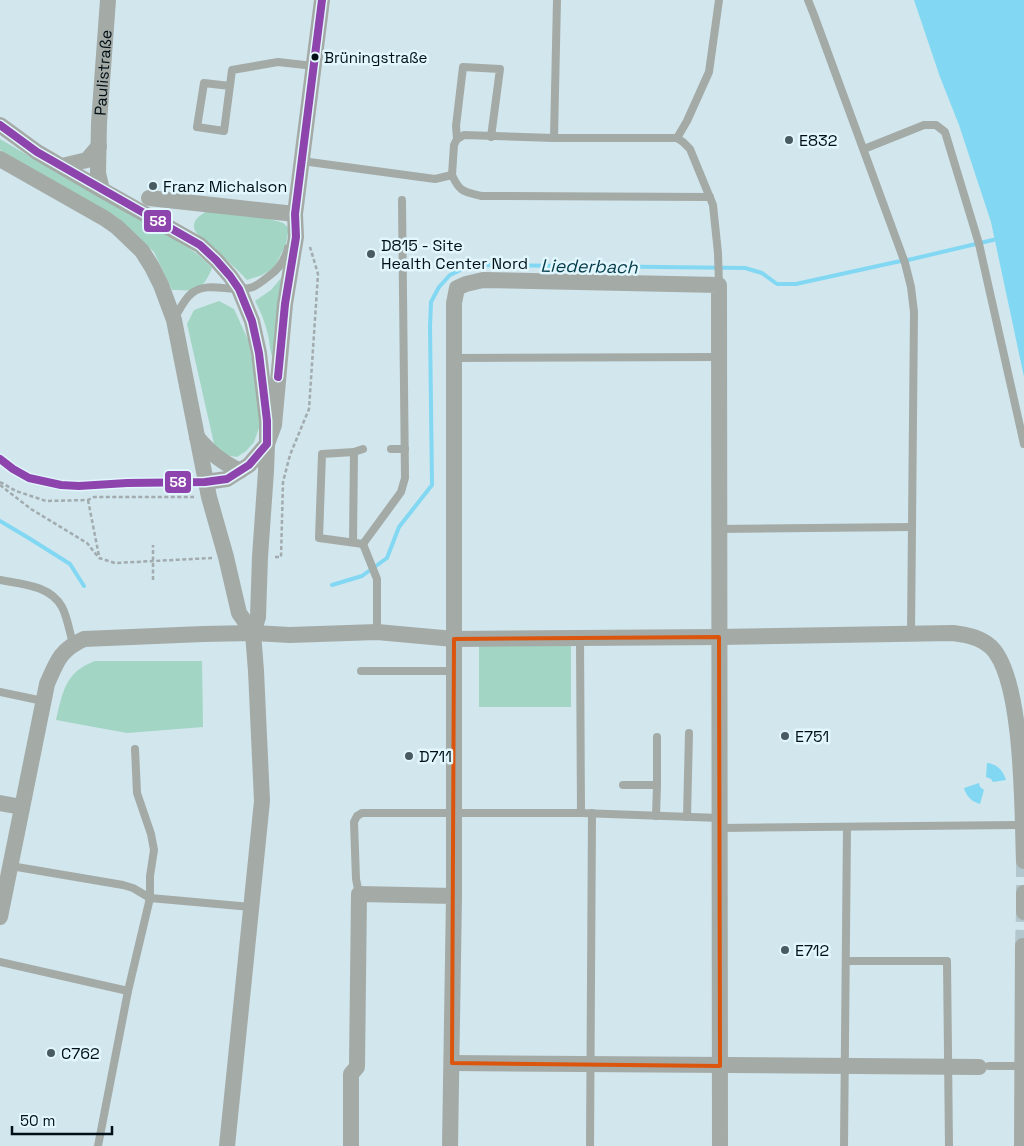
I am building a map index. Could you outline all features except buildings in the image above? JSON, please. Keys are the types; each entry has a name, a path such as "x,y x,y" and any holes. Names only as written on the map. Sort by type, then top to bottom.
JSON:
{"street":[{"name":"Paulistraße","path":"102,190 98,173 99,123 108,0"},
{"path":"207,489 249,465 267,444 274,425 285,304 296,237 295,214 322,0"},
{"path":"0,126 37,152 200,245 216,260 239,289 252,321 259,353 268,420 258,617 253,633 262,801 227,1146"},
{"path":"62,166 87,160 99,146"},
{"path":"0,159 104,218 128,236 142,251 152,267 174,320 207,489 240,613 253,633"},
{"path":"149,198 295,214"},
{"path":"450,1146 454,896 454,303 457,288 483,280 718,286 720,1146"},
{"path":"196,435 206,449 214,456 240,471"},
{"path":"0,917 9,864 47,684 56,662 65,650 84,639 203,634 253,633 290,635 377,632 454,639 911,633 953,633 978,637 992,647 1001,658 1011,685 1021,741 1024,861"},
{"path":"0,803 22,807"},
{"path":"1024,893 1024,912"},
{"path":"351,1146 351,1074 357,1067 359,894 454,896"},
{"path":"1022,1146 1023,946"},
{"path":"452,1063 984,1066"}],"lane":[{"path":"554,138 557,0"},
{"path":"677,138 687,121 709,72 719,0"},
{"path":"808,0 906,263 911,287 914,312 911,633"},
{"path":"230,86 204,83 197,127 224,131 230,86 232,70 278,62 314,66"},
{"path":"491,137 500,69 463,67 452,176 464,192 482,196 710,197"},
{"path":"864,148 924,124 936,125 945,132 974,227 1024,444"},
{"path":"457,139 464,135 554,138 677,138 690,149 713,205 718,253 718,286"},
{"path":"302,162 435,179 452,176"},
{"path":"363,544 401,492 405,478 402,200"},
{"path":"174,320 184,302 192,293 204,288 239,289 253,287 276,271 287,252 295,214"},
{"path":"455,358 719,357"},
{"path":"363,449 354,452 322,454 319,538 363,544"},
{"path":"390,449 405,449"},
{"path":"353,542 354,452"},
{"path":"0,460 29,478 48,483 79,486 94,484 207,489"},
{"path":"719,529 912,528"},
{"path":"363,544 377,579 377,632"},
{"path":"0,580 31,586 54,596 63,608 73,644"},
{"path":"580,638 581,813"},
{"path":"362,671 454,671"},
{"path":"0,692 43,700"},
{"path":"687,817 689,733"},
{"path":"656,816 657,737"},
{"path":"98,1146 128,991 150,898 150,876 154,850 151,834 137,793 135,748"},
{"path":"623,785 657,785"},
{"path":"359,894 356,879 354,822 357,816 362,813 592,813 687,817 720,823 847,827 1023,825"},
{"path":"590,1146 592,813"},
{"path":"844,1146 847,827"},
{"path":"9,864 124,885 150,898 251,907"},
{"path":"846,961 947,962 949,1146"},
{"path":"0,962 128,991"},
{"path":"984,1066 1023,1066"}],"path":[{"path":"0,482 16,491 46,501 88,500 94,497 207,489"},
{"path":"88,500 99,558"},
{"path":"153,545 153,580"}],"highlighted area":[{"path":"719,637 720,1066 452,1063 454,639"}],"green space":[{"path":"0,139 183,244 212,268 205,282 193,290 172,290 154,252 118,218 0,150"},
{"path":"209,210 267,218 283,223 289,228 286,244 274,268 262,275 247,280 195,231 194,224 196,219"},
{"path":"282,277 274,361 266,326 255,301 271,290"},
{"path":"219,301 234,309 249,342 258,394 260,425 254,442 237,457 225,455 215,448 187,324 194,310"},
{"path":"571,643 571,707 479,707 479,644"},
{"path":"95,661 202,661 203,727 127,733 56,720 66,685 81,668"}],"water":[{"path":"914,0 1024,0 1024,377 991,222 959,125 940,77"},
{"path":"987,763 999,768 1006,780 993,782 986,777"},
{"path":"979,783 980,787 984,790 980,804 974,802 966,794 964,788"}],"waterway":[{"name":"Liederbach","path":"332,585 362,576 387,558 399,527 432,485 431,302 439,287 450,275 465,268 485,265 745,268 762,273 777,284 796,284 997,239"},
{"name":"Liederbach","path":"0,521 70,564 84,586"}],"tunnel":[{"path":"1024,861 1024,893"},
{"path":"1023,946 1024,912"}],"transit line":[{"name":"58","path":"278,377 285,304 296,237 295,214 322,0"},
{"name":"58","path":"0,125 37,152 200,245 216,260 239,289 252,321 259,353 267,421 267,444 249,465 227,479 205,482 61,485 29,478 0,459"}],"place":[{"name":"Brüningstraße","path":"315,57"},
{"name":"E832","path":"789,140"},
{"name":"Franz Michalson","path":"153,186"},
{"name":"D815 - Site Health Center Nord","path":"371,254"},
{"name":"E751","path":"785,736"},
{"name":"D711","path":"409,756"},
{"name":"E712","path":"785,950"},
{"name":"C762","path":"51,1053"}]}
